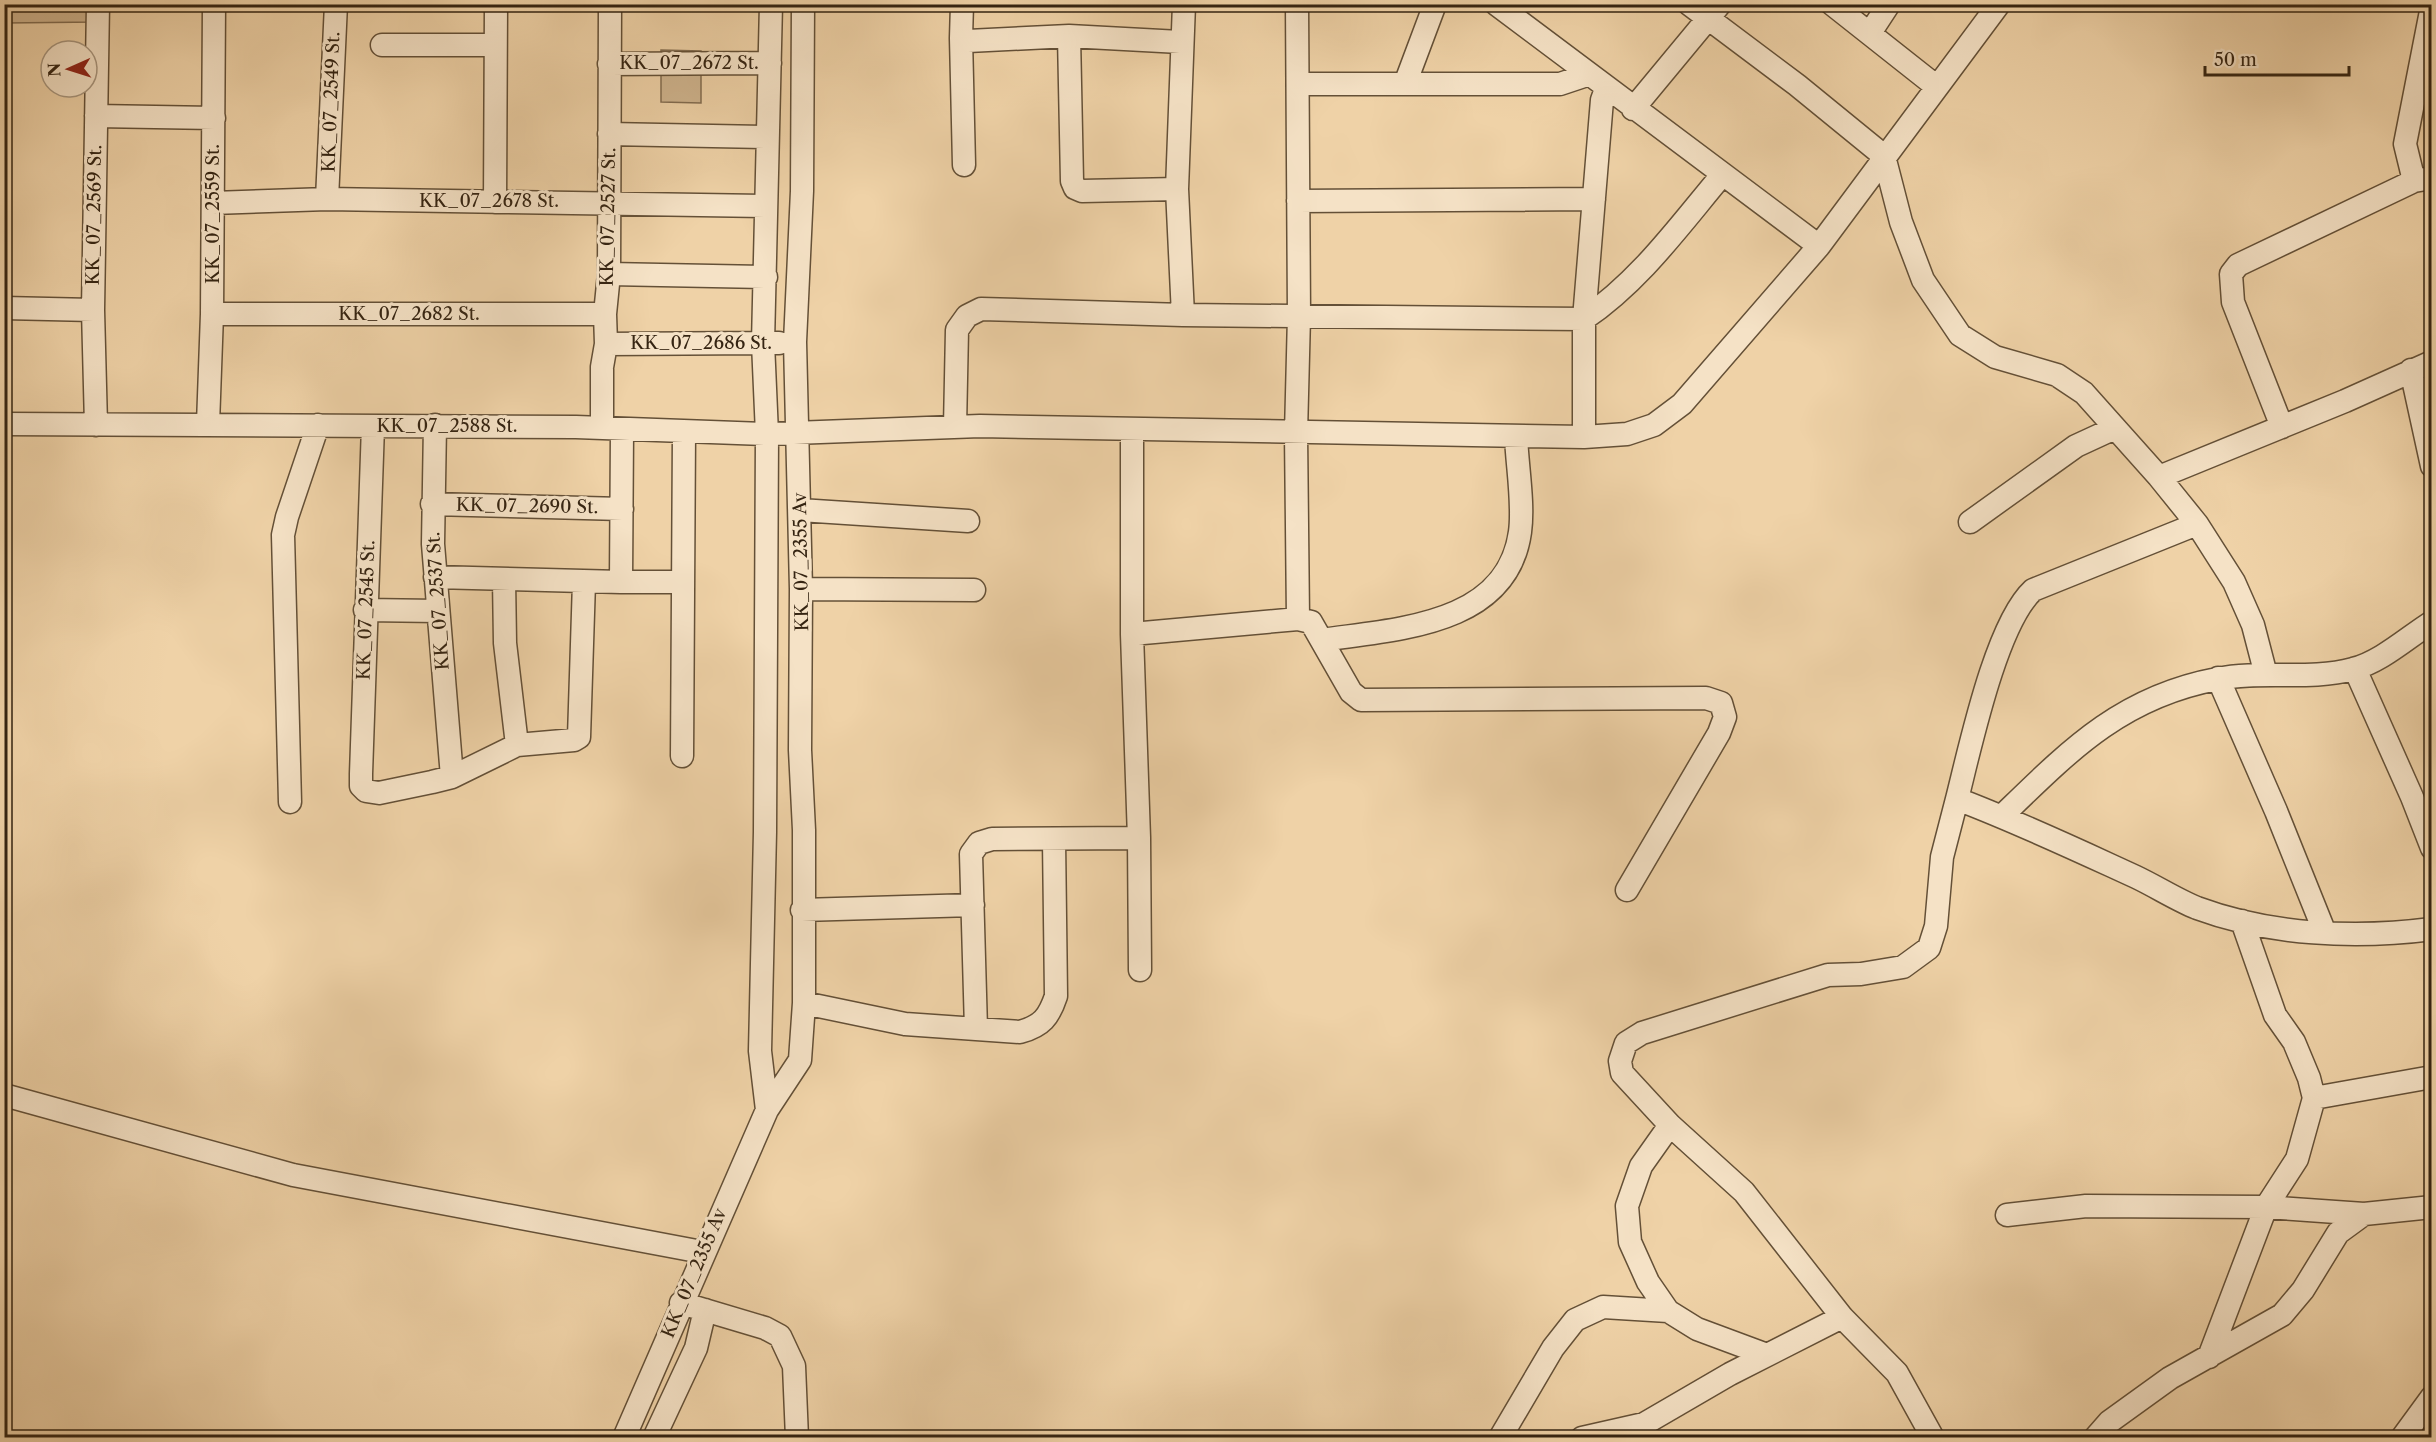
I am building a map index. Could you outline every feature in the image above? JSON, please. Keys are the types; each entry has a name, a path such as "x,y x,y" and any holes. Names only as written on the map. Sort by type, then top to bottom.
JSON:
{"street":[{"name":"KK_07_2569 St.","path":"96,425 93,310 98,4"},
{"name":"KK_07_2559 St.","path":"208,423 212,314 214,4"},
{"name":"KK_07_2549 St.","path":"327,199 336,4"},
{"path":"495,202 496,4"},
{"name":"KK_07_2527 St.","path":"610,4 609,274 605,314 606,344 602,367 622,509 621,582"},
{"name":"KK_07_2355 Av","path":"767,1110 760,1051 764,866 767,434 764,343 765,206 771,4"},
{"name":"KK_07_2355 Av","path":"624,1437 702,1252 767,1110 800,1060 804,1003 799,434 795,342 802,190 803,4"},
{"path":"962,4 964,165"},
{"path":"1182,315 1177,189 1180,42 1184,4"},
{"path":"1297,4 1299,84 1299,316 1296,433 1298,619"},
{"path":"1405,84 1435,4"},
{"path":"1496,4 1587,75 1819,246"},
{"path":"1689,4 1714,12 1797,85 1884,156 1900,222 1923,280 1960,335 1995,357 2058,375 2084,393 2159,477 2197,524 2238,593 2253,625 2266,675"},
{"path":"1832,4 1937,87"},
{"path":"1870,33 1888,4"},
{"name":"KK_07_2588 St.","path":"4,424 435,425 767,434 955,427 1584,437 1627,434 1654,425 1682,404 1819,246 1999,4"},
{"path":"2282,427 2233,302 2230,274 2238,265 2423,180 2405,144 2421,105 2432,6"},
{"path":"1633,109 1714,12"},
{"path":"961,38 968,41 1069,36 1180,42"},
{"path":"1069,36 1072,181 1075,188 1082,190 1177,189"},
{"path":"382,45 495,45"},
{"name":"KK_07_2672 St.","path":"609,64 770,63"},
{"path":"1299,84 1560,84 1587,75"},
{"path":"1584,437 1584,319 1602,100 1606,89"},
{"path":"96,116 214,118"},
{"path":"609,134 766,137"},
{"path":"955,427 957,330 967,316 981,309 1182,315 1584,319 1609,302 1636,278 1722,175"},
{"name":"KK_07_2678 St.","path":"213,203 327,199 765,206"},
{"path":"1298,201 1594,199"},
{"path":"609,274 766,277"},
{"path":"4,308 93,310"},
{"name":"KK_07_2682 St.","path":"212,314 605,314"},
{"name":"KK_07_2686 St.","path":"606,344 795,342"},
{"path":"2159,477 2282,427 2421,366 2432,466"},
{"path":"290,802 284,534 287,516 318,425"},
{"name":"KK_07_2537 St.","path":"435,425 432,504 435,577 452,777"},
{"name":"KK_07_2545 St.","path":"373,426 365,610 361,786 366,791 379,794 452,777"},
{"path":"1970,522 2076,446 2115,428"},
{"path":"1132,429 1132,634 1139,838 1140,970"},
{"path":"682,756 684,432"},
{"path":"1322,640 1420,626 1468,608 1506,574 1516,552 1521,529 1516,436"},
{"name":"KK_07_2690 St.","path":"432,504 622,509"},
{"path":"800,510 968,521"},
{"path":"1933,1437 1897,1373 1842,1317 1744,1192 1670,1125 1622,1072 1620,1060 1626,1043 1642,1033 1828,975 1860,974 1903,967 1929,948 1936,926 1942,857 1976,722 1997,658 2023,599 2032,590 2197,524"},
{"path":"435,577 584,582 683,582"},
{"path":"504,579 505,643 517,745"},
{"path":"452,777 517,745 574,740 579,737 584,582"},
{"path":"801,589 974,590"},
{"path":"365,610 438,610"},
{"path":"1132,634 1298,619 1311,622 1351,692 1361,700 1706,698 1721,703 1725,717 1719,734 1628,890"},
{"path":"2002,816 2067,752 2113,718 2163,694 2218,678 2334,673 2355,669 2432,622"},
{"path":"2355,669 2412,797 2432,849"},
{"path":"2218,678 2276,811 2325,933"},
{"path":"1957,799 2002,816 2169,892 2196,908 2242,921 2325,933 2407,932 2432,928"},
{"path":"976,1029 971,854 979,843 992,839 1139,838"},
{"path":"804,1003 905,1024 1020,1032 1034,1028 1049,1016 1056,996 1054,840"},
{"path":"802,910 973,905"},
{"path":"2209,1357 2266,1207 2297,1159 2314,1098 2309,1078 2294,1042 2275,1015 2242,921"},
{"path":"2314,1098 2432,1077"},
{"path":"4,1095 293,1175 702,1252"},
{"path":"1670,1125 1641,1166 1627,1206 1629,1242 1648,1282 1668,1311 1697,1329 1767,1355"},
{"path":"2007,1215 2086,1206 2266,1207 2364,1214 2432,1207"},
{"path":"2104,1435 2170,1378 2282,1315 2303,1290 2338,1233 2364,1214"},
{"path":"681,1303 765,1328 780,1336 794,1366 797,1437"},
{"path":"1500,1437 1553,1348 1575,1320 1602,1307 1668,1311"},
{"path":"654,1437 696,1348 705,1310"},
{"path":"1582,1437 1644,1424 1767,1355 1842,1317"},
{"path":"2402,1437 2432,1397"}],"shaded area":[{"path":"4,5 98,5 97,22 5,23"},
{"path":"661,50 701,51 701,103 661,102"}]}
